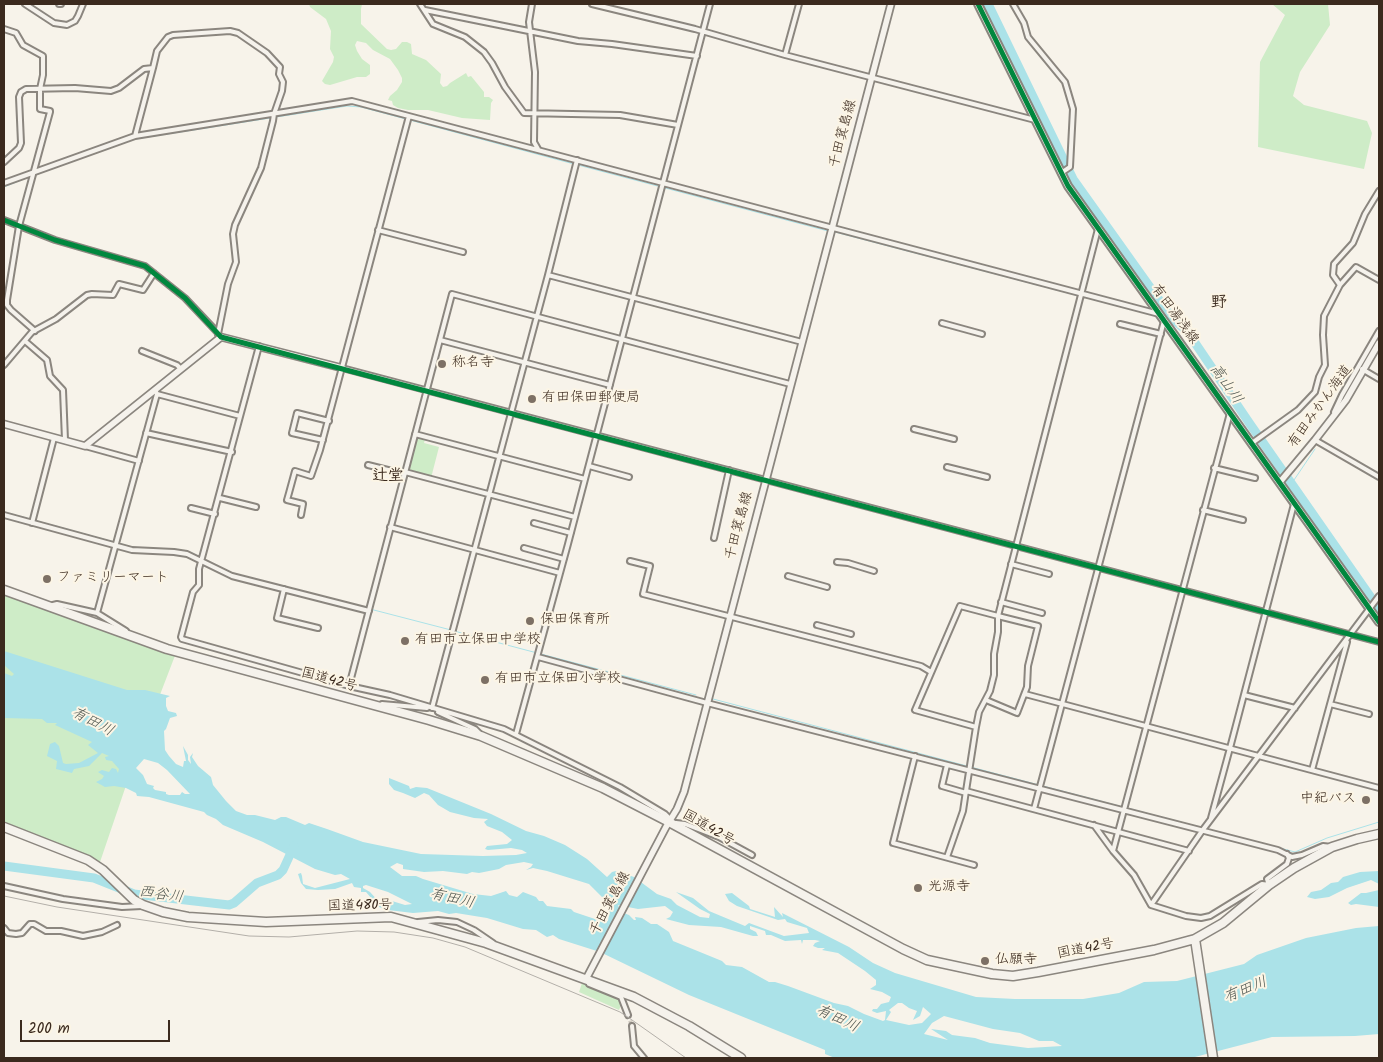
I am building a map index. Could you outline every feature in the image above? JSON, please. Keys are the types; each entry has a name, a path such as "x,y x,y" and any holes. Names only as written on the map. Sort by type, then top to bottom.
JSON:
{"highway":[{"name":"国道42号","path":"4,590 126,636 218,664 429,720 481,736 603,788 903,949 927,960 992,974 1013,976 1196,942 1223,923 1266,883 1332,847 1379,834"},
{"name":"国道480号","path":"4,827 85,858 106,872 130,897 142,905 157,911 177,915 246,922 391,917 496,946 622,992 652,1005 741,1058"},
{"path":"1196,942 1213,1058"}],"main road":[{"name":"千田箕島線","path":"587,978 684,792 891,4"},
{"name":"有田湯浅線","path":"978,4 1072,192 1371,607 1379,622"},
{"path":"4,424 84,446 156,392 220,335 342,368"},
{"name":"有田みかん海道","path":"1281,481 1330,421 1379,343"}],"street":[{"path":"25,4 54,23 66,24 74,21 83,4"},
{"path":"420,4 433,24 465,37 476,45 492,63 504,86 524,113 620,115 678,125"},
{"path":"532,4 529,18 535,72 536,114 534,142 538,149"},
{"path":"592,4 1035,120"},
{"path":"618,11 620,4"},
{"path":"516,734 589,466 710,4"},
{"path":"785,55 799,4"},
{"path":"1013,4 1024,23 1028,37 1065,82 1073,109 1070,167 1061,173"},
{"path":"425,10 578,41 697,56"},
{"path":"4,29 16,33 23,45 43,56 40,109 50,110 19,226 7,304 11,310 35,331"},
{"path":"135,136 157,50 168,37 173,35 230,31 238,33 267,53 280,67 279,74 283,82 282,91 274,114 274,121 261,168 235,225 233,234 236,262 228,284 220,335"},
{"path":"4,162 19,148 21,143 19,97 21,92 26,89 75,88 111,91 119,88 144,69 153,68"},
{"path":"4,183 135,136 348,101 538,149 831,231 1159,314"},
{"path":"300,515 303,504 287,500 295,471 311,476 323,440 409,116"},
{"path":"432,708 500,457 577,160"},
{"path":"1340,285 1333,276 1334,264 1353,243 1365,214 1379,191"},
{"path":"4,220 55,240 142,265 196,308 220,335"},
{"path":"947,857 963,811 979,712 986,700 994,675 994,654 1001,602 1098,229"},
{"path":"378,230 464,252"},
{"path":"1252,443 1298,410 1315,392 1325,365 1324,316 1340,285 1356,267 1379,280"},
{"path":"4,365 35,331 56,319 89,294 113,295 120,284 143,290 154,273"},
{"path":"548,275 802,342"},
{"path":"349,686 452,294 790,384"},
{"path":"1034,809 1164,321"},
{"path":"942,323 982,334"},
{"path":"1120,324 1161,334"},
{"path":"1379,331 1361,369 1379,379"},
{"path":"440,340 610,385"},
{"path":"25,341 48,360 50,376 64,390 65,440"},
{"path":"259,346 199,571 199,585 193,592 182,639 504,728 620,787 665,814 669,823 684,824 719,837 752,855"},
{"path":"142,351 177,365 181,369"},
{"path":"342,368 1265,612 1349,637 1379,642"},
{"path":"97,613 156,392 240,416"},
{"path":"323,440 292,432 297,413 329,421"},
{"path":"1113,851 1230,413"},
{"path":"914,429 954,439"},
{"path":"146,433 232,452"},
{"path":"415,434 585,479"},
{"path":"32,523 54,438"},
{"path":"1315,440 1379,477"},
{"path":"84,446 139,460"},
{"path":"368,465 575,517"},
{"path":"589,466 629,477"},
{"path":"947,467 987,477"},
{"path":"1214,468 1256,478"},
{"path":"714,538 729,470"},
{"path":"220,498 256,507"},
{"path":"1210,820 1294,502"},
{"path":"191,508 215,514"},
{"path":"1203,510 1243,520"},
{"path":"4,515 136,550 179,552 232,576 369,612"},
{"path":"534,523 571,533"},
{"path":"390,527 560,573"},
{"path":"524,548 564,558"},
{"path":"630,561 650,566 643,594 921,666 931,672"},
{"path":"837,562 853,564 874,571"},
{"path":"1011,564 1049,574"},
{"path":"788,576 827,587"},
{"path":"284,589 276,618 318,628"},
{"path":"1151,905 1210,820 1379,597"},
{"path":"1001,602 1042,613"},
{"path":"52,608 53,605 58,604 97,613 125,630 126,636"},
{"path":"976,727 915,710 960,606 1038,626 1028,666 1027,687 1017,713 986,700"},
{"path":"817,625 851,634"},
{"path":"1312,770 1349,637"},
{"path":"538,657 706,703 1040,788 1278,850 1287,854 1298,856 1324,846 1332,847"},
{"path":"1025,694 1379,788"},
{"path":"1244,695 1295,708"},
{"path":"378,707 387,704 432,708 478,731 481,736"},
{"path":"1330,704 1369,714"},
{"path":"915,756 893,843 974,865"},
{"path":"947,765 942,786 1189,850"},
{"path":"1094,825 1134,875 1151,905 1186,916 1204,918 1210,916 1266,883 1287,864 1289,858 1287,854"},
{"path":"4,886 64,899 122,907 142,905"},
{"path":"4,928 8,933 16,934 22,933 30,924 34,924 46,931 61,930 82,936 102,932 116,925"},
{"path":"587,978 589,984 621,997 628,1015"},
{"path":"632,1026 634,1046 644,1058"}],"green space":[{"path":"309,4 362,4 361,24 387,49 396,49 402,42 411,44 412,54 426,60 441,74 440,83 443,87 466,73 468,77 471,76 484,92 484,97 489,97 493,100 491,103 490,120 462,118 428,110 398,108 393,105 392,101 388,100 402,82 398,70 390,59 373,50 366,43 357,41 355,45 357,51 362,59 370,65 370,74 366,77 357,77 330,85 325,84 322,81 334,57 330,49 331,31 326,19 310,7"},
{"path":"1272,4 1328,4 1330,25 1300,72 1293,96 1304,105 1367,121 1372,133 1364,169 1258,147 1260,62 1285,15"},
{"path":"417,437 425,439 424,443 439,447 431,478 407,470"},
{"path":"4,592 176,653 133,765 100,862 87,855 4,824"},
{"path":"582,983 620,999 621,1005 619,1010 579,992"}],"water":[{"name":"有田川","path":"4,651 127,690 145,690 170,696 166,698 166,706 168,711 176,713 177,716 170,718 164,731 165,750 176,764 183,767 184,761 186,761 183,746 191,764 190,757 193,753 192,757 198,766 211,777 213,785 226,801 236,811 247,815 275,820 286,817 305,825 309,823 363,842 421,854 483,856 527,853 511,848 485,849 487,846 507,844 512,840 502,832 487,826 484,822 488,819 474,818 450,812 424,793 415,798 394,790 389,784 389,778 409,786 410,789 416,787 427,788 491,814 526,831 565,845 587,859 607,877 616,871 634,877 657,894 671,899 677,905 700,917 709,918 710,914 676,892 693,898 709,911 745,926 749,923 784,936 809,933 807,928 787,922 785,919 778,920 737,906 729,901 725,894 732,893 749,906 750,909 775,917 774,907 783,917 782,913 895,973 976,997 1083,999 1119,993 1144,982 1177,981 1244,964 1257,955 1306,938 1356,928 1379,926 1379,1034 1272,1037 1191,1058 835,1058 825,1054 825,1050 689,995 600,952 559,939 553,935 547,937 536,930 523,929 487,918 456,913 449,914 438,911 413,913 388,910 376,906 366,892 361,892 361,888 354,887 352,883 335,889 306,889 301,883 298,874 301,873 303,884 315,888 350,879 341,874 335,875 315,869 263,842 223,825 204,812 149,797 137,796 136,793 126,788 105,787 96,782 104,776 98,772 102,770 109,772 112,768 116,769 118,773 119,769 112,761 106,760 105,757 109,756 102,753 89,766 74,769 72,773 56,769 57,761 47,756 50,744 55,742 59,746 63,763 66,764 79,763 98,753 88,745 92,742 55,725 57,723 47,723 42,719 4,718 4,673 12,676 14,674 4,665","holes":["144,759 158,763 190,794 182,792 180,795 169,795 166,792 155,790 154,786 147,784 143,775 136,768","524,862 533,864 526,870 533,868 547,871 589,884 610,907 608,921 601,921 574,912 571,909 547,906 543,901 539,901 536,897 523,892 517,897 509,895 506,891 491,896 473,894 416,876 402,876 390,867 397,863 403,865 403,869 467,874 499,869 506,865","366,885 388,892 412,904 405,905 392,901 381,904 370,892 363,888","618,905 638,909 665,906 673,912 666,919 689,925 721,927 758,936 756,932 750,929 750,926 765,931 766,935 771,935 785,941 801,940 802,944 803,940 820,941 813,946 838,953 876,980 876,985 870,989 891,997 889,1002 881,1004 872,1011 877,1013 886,1011 885,1020 883,1021 848,1006 834,1003 788,986 769,982 742,967 726,965 722,961 673,941 669,932 657,924 651,924 642,918 635,917 636,920 634,920 629,915 621,912","898,1003 902,1003 917,1011 913,1020 920,1016 923,1007 931,1014 922,1023 909,1025 886,1020 891,1012 889,1010","944,1016 993,1029 1020,1033 1039,1041 1053,1041 1062,1046 1028,1048 990,1043 975,1038 952,1035 946,1031 931,1029 948,1040 924,1034 932,1023"]},
{"path":"1379,871 1379,884 1371,880 1347,888 1329,897 1315,899 1307,897 1311,892 1321,890 1331,883 1338,882 1343,877 1360,872"},
{"path":"1379,890 1379,907 1351,905 1348,903 1361,893"}],"waterway":[{"name":"高山川","path":"988,4 1073,179 1172,318 1187,331 1379,609"},
{"path":"129,140 347,106 361,107 574,164"},
{"path":"35,175 123,142"},
{"path":"578,165 828,231"},
{"path":"4,187 31,176"},
{"path":"835,232 1156,316"},
{"path":"1345,396 1379,336"},
{"path":"1292,483 1315,449"},
{"path":"4,512 114,542"},
{"path":"118,543 135,548 169,549 192,553 231,573 451,630"},
{"path":"454,631 696,695"},
{"path":"713,699 1039,785"},
{"path":"1043,786 1123,807"},
{"path":"1127,808 1295,852 1327,838 1379,822"},
{"name":"西谷川","path":"4,866 94,878 134,894 229,905 234,903 257,883 278,875 283,870 294,846"}],"tunnel":[{"path":"628,1015 632,1026"}],"railway":[{"path":"4,896 57,907 249,936 289,937 357,931 394,932 433,938 465,947 620,1012 686,1058"}],"cycle path":[{"path":"978,4 1068,186 1379,622"},
{"path":"4,220 55,240 145,266 185,298 221,337 1379,642"}],"place":[{"name":"称名寺","path":"442,364"},
{"name":"有田保田郵便局","path":"532,399"},
{"name":"ファミリーマート","path":"47,579"},
{"name":"保田保育所","path":"530,621"},
{"name":"有田市立保田中学校","path":"405,641"},
{"name":"有田市立保田小学校","path":"485,680"},
{"name":"中紀バス","path":"1366,800"},
{"name":"光源寺","path":"918,888"},
{"name":"仏願寺","path":"985,961"}],"district":[{"name":"野","path":"1219,304"},
{"name":"辻堂","path":"388,477"}]}
